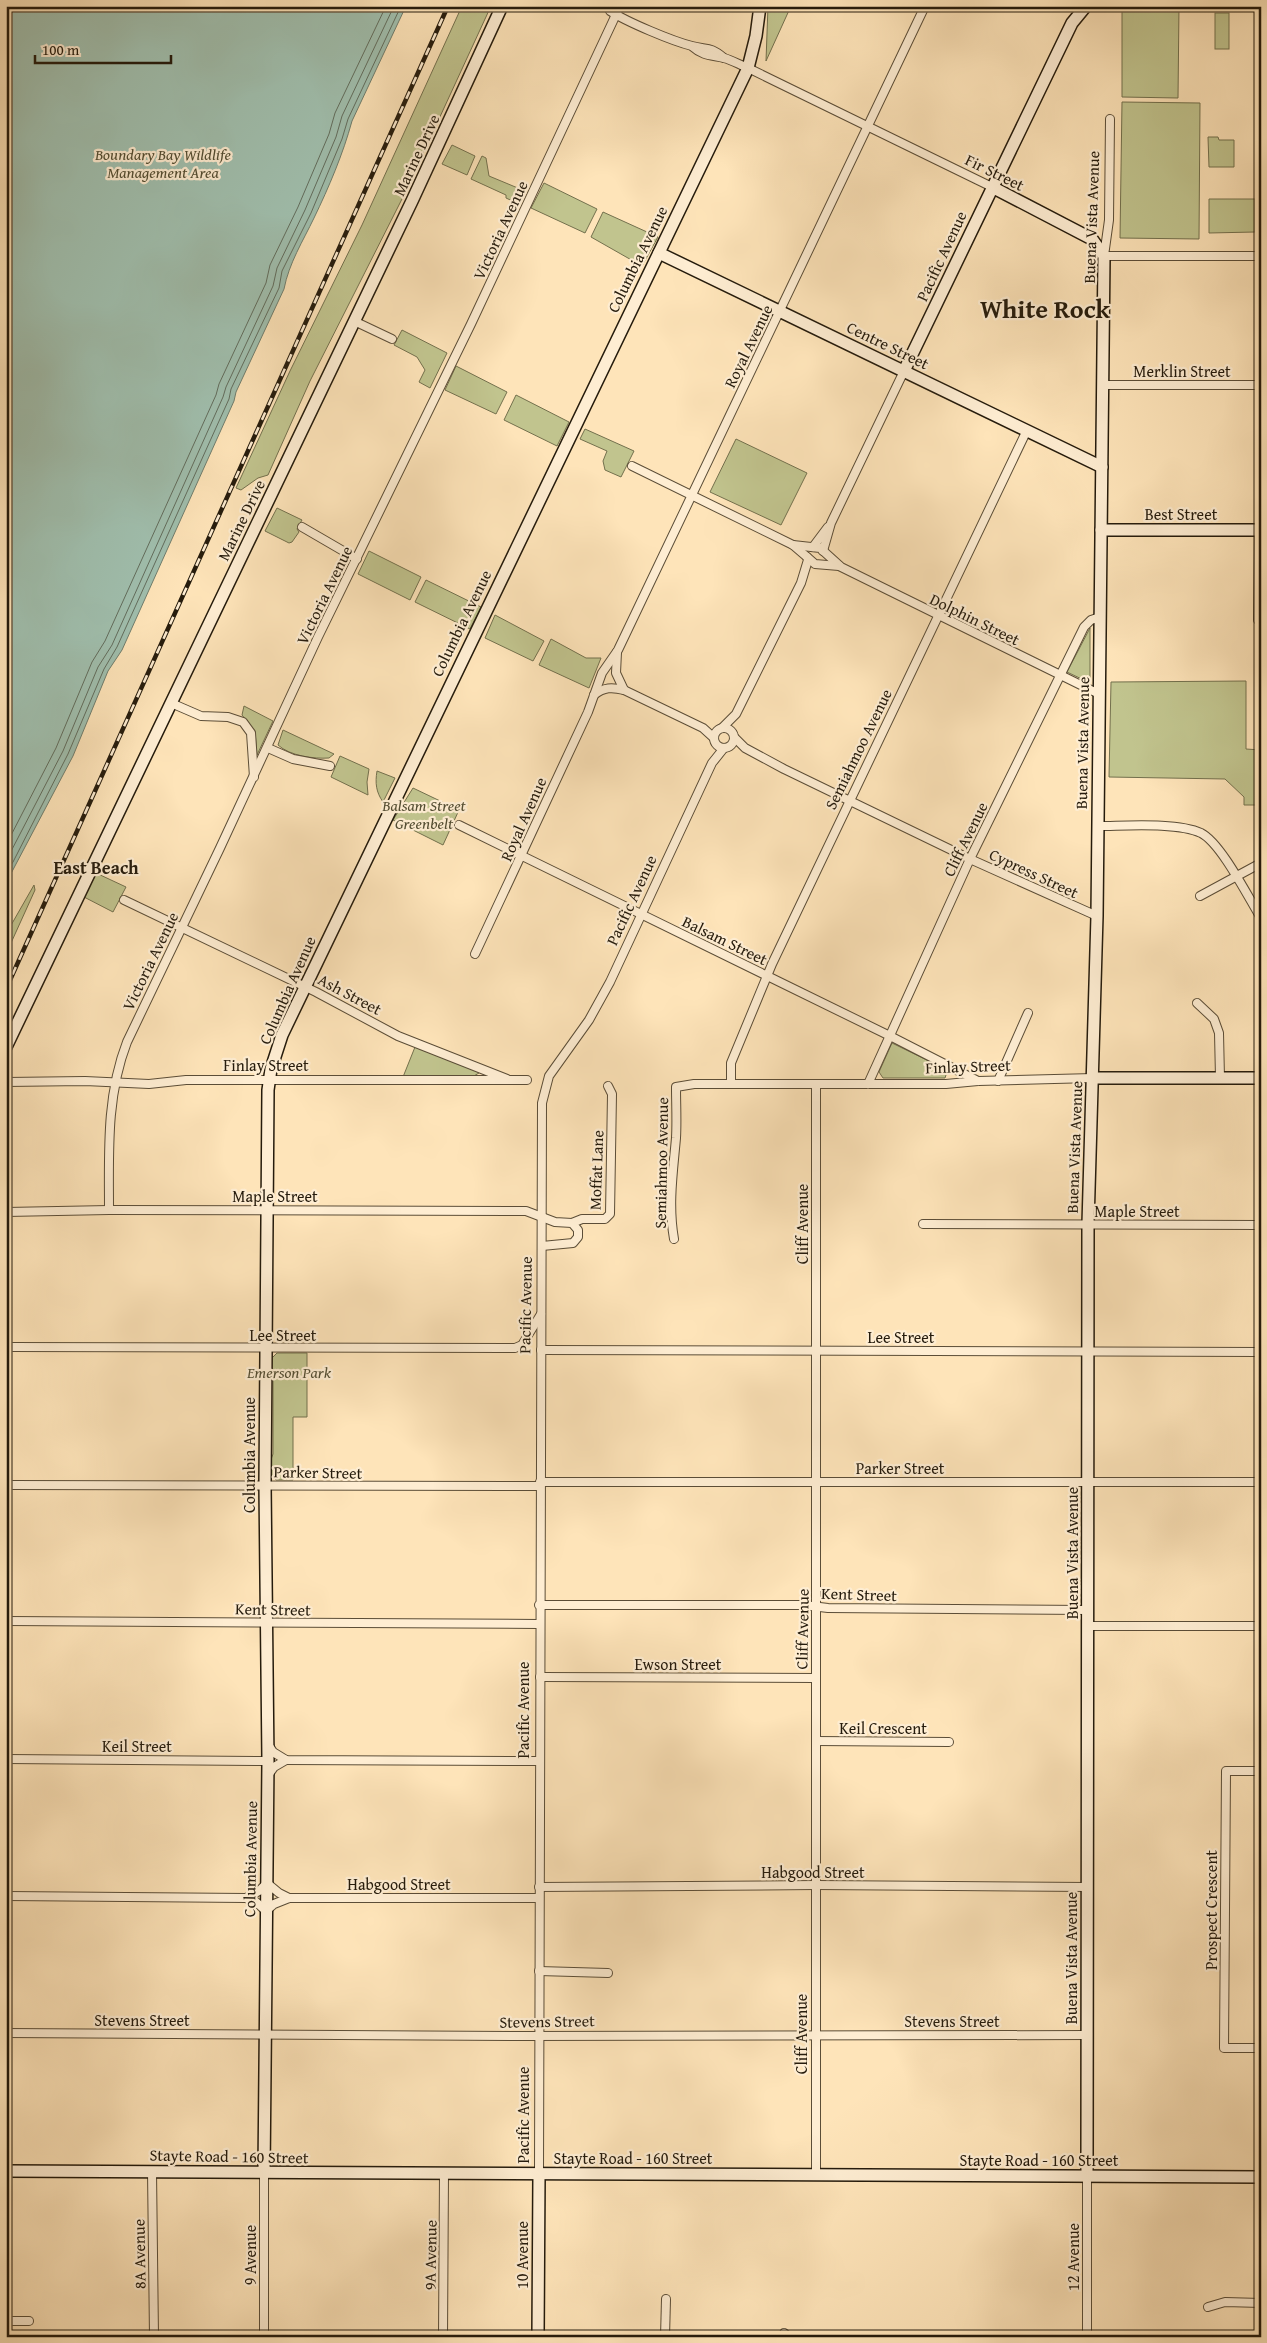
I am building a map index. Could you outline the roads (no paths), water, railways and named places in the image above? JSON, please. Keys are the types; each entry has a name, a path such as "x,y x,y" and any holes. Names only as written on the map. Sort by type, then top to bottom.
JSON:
{"street":[{"name":"Marine Drive","path":"6,1047 354,321 502,6"},
{"path":"608,6 610,11 616,15"},
{"name":"Victoria Avenue","path":"109,1210 110,1140 114,1083 132,1029 268,748 318,637 357,559 620,6"},
{"name":"Columbia Avenue","path":"264,2173 268,1775 265,1348 269,1081 282,1035 305,986 748,68 756,36 760,6"},
{"name":"Royal Avenue","path":"475,954 522,856 602,673 618,650 925,6"},
{"name":"Pacific Avenue","path":"824,552 831,523 992,187 1072,24 1086,6"},
{"name":"Fir Street","path":"616,15 693,47 700,53 710,57 724,58 748,68 992,187 1092,239 1104,256"},
{"name":"Buena Vista Avenue","path":"1087,2176 1088,1224 1097,916 1104,256 1109,227 1110,119"},
{"name":"Centre Street","path":"659,253 1102,466"},
{"path":"1104,256 1261,256"},
{"path":"354,321 392,339"},
{"name":"Merklin Street","path":"1103,385 1261,385"},
{"name":"Semiahmoo Avenue","path":"731,1084 731,1063 767,976 849,800 1027,430"},
{"path":"632,466 793,545 817,564"},
{"name":"Pacific Avenue","path":"812,547 831,523"},
{"path":"302,527 357,559"},
{"name":"Best Street","path":"1102,530 1260,530"},
{"path":"1258,620 1260,530"},
{"path":"793,545 818,547 824,552 824,559 817,564 801,583"},
{"path":"714,739 736,714 801,583 808,552 812,547"},
{"name":"Dolphin Street","path":"824,552 839,566 1099,694"},
{"name":"Dolphin Street","path":"817,564 839,566"},
{"name":"Cliff Avenue","path":"868,1084 970,859 1084,627 1091,620 1100,618"},
{"path":"618,650 616,673 624,690"},
{"path":"594,695 600,690 608,688 624,690 703,728 718,746 726,748 732,744 736,714"},
{"path":"172,702 201,716 228,717 243,722 251,733 254,776"},
{"path":"703,728 729,729 734,736"},
{"name":"Cypress Street","path":"734,736 745,748 849,800 970,859 1097,916"},
{"name":"Pacific Avenue","path":"712,763 714,739"},
{"path":"268,748 293,759 330,766"},
{"name":"Pacific Avenue","path":"538,2174 542,1103 549,1076 600,1002 642,916 712,763 726,748"},
{"name":"Cypress Street","path":"726,748 745,748"},
{"name":"Balsam Street","path":"459,825 978,1081"},
{"path":"1098,826 1182,827 1202,834 1214,845 1236,876 1261,918"},
{"path":"1200,896 1261,863"},
{"name":"Ash Street","path":"124,900 305,986 398,1036 511,1080"},
{"path":"1197,1002 1214,1019 1219,1033 1220,1078"},
{"path":"998,1081 1028,1013"},
{"name":"Finlay Street","path":"676,1087 694,1084 946,1084 978,1081 1092,1078 1261,1078"},
{"name":"Finlay Street","path":"6,1082 527,1080"},
{"name":"Cliff Avenue","path":"816,1085 816,2174"},
{"name":"Moffat Lane","path":"572,1223 582,1219 604,1219 610,1214 612,1094 608,1086"},
{"name":"Semiahmoo Avenue","path":"674,1239 671,1220 671,1182 676,1136 676,1087"},
{"name":"Maple Street","path":"6,1212 109,1210 526,1211 542,1218"},
{"path":"542,1218 555,1222 572,1223"},
{"name":"Pacific Avenue","path":"542,1246 573,1243 579,1234 572,1223"},
{"name":"Maple Street","path":"923,1224 1261,1225"},
{"name":"Lee Street","path":"6,1348 512,1349 522,1345 541,1314"},
{"name":"Lee Street","path":"541,1350 1261,1352"},
{"name":"Parker Street","path":"6,1485 1261,1482"},
{"name":"Kent Street","path":"539,1605 803,1605 1088,1610"},
{"name":"Kent Street","path":"6,1621 539,1624"},
{"path":"1089,1626 1261,1626"},
{"name":"Ewson Street","path":"540,1678 816,1678"},
{"name":"Keil Crescent","path":"816,1742 949,1742"},
{"path":"268,1744 274,1752 286,1760"},
{"name":"Keil Street","path":"6,1759 268,1761"},
{"path":"268,1775 274,1767 286,1760 539,1761"},
{"name":"Prospect Crescent","path":"1261,1771 1226,1771 1224,2048 1261,2048"},
{"path":"246,1898 259,1891 267,1883 279,1893 289,1898"},
{"name":"Habgood Street","path":"539,1887 816,1885 1088,1887"},
{"path":"6,1896 246,1898 256,1902 266,1911"},
{"name":"Habgood Street","path":"266,1911 274,1904 289,1898 539,1898"},
{"path":"539,1971 608,1973"},
{"name":"Stevens Street","path":"6,2033 1088,2035"},
{"name":"Stayte Road - 160 Street","path":"6,2171 1261,2177"},
{"name":"8A Avenue","path":"152,2172 154,2337"},
{"name":"9 Avenue","path":"264,2173 264,2337"},
{"name":"9A Avenue","path":"443,2337 444,2173"},
{"name":"10 Avenue","path":"538,2174 538,2337"},
{"name":"12 Avenue","path":"1087,2176 1087,2337"},
{"path":"664,2337 666,2299"},
{"path":"1208,2307 1225,2302 1261,2303"},
{"path":"6,2321 29,2321"}],"water":[{"name":"Boundary Bay Wildlife Management Area","path":"6,6 406,6 352,121 335,170 293,261 284,289 236,392 234,401 122,650 108,671 73,756 6,883"}],"railway":[{"path":"6,989 448,6"}],"district":[{"name":"White Rock","path":"1045,309"},
{"name":"East Beach","path":"96,868"}],"park label":[{"name":"Balsam Street Greenbelt","path":"424,814"},
{"name":"Emerson Park","path":"289,1372"}]}
